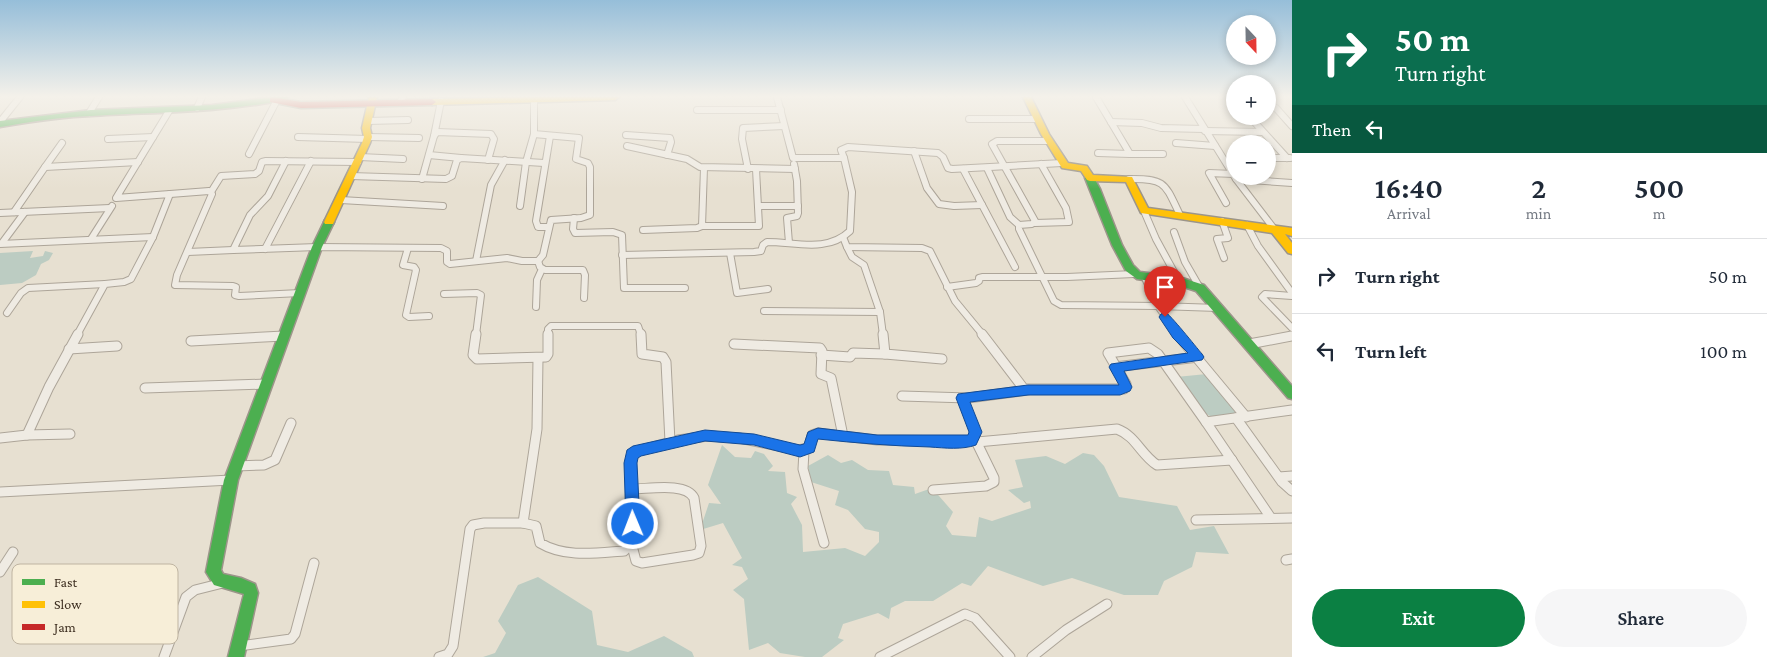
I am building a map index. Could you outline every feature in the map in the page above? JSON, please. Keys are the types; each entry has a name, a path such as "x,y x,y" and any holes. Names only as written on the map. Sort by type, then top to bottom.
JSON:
{"street":[{"path":"91,239 159,128"},
{"path":"249,154 263,128"},
{"path":"314,563 297,628 291,639 237,651 251,593 250,589 246,585 225,582 214,577 214,562 231,480 317,247 341,200 368,138 366,128"},
{"path":"422,178 436,128"},
{"path":"520,206 526,162 534,128"},
{"path":"643,230 698,228 702,226 758,227 760,225 759,206 752,169 742,139 743,128 750,128"},
{"path":"784,128 795,169 798,206 798,216 788,218 788,243"},
{"path":"1042,128 1066,167 1084,168 1102,202 1124,261 1139,275 1172,328 1246,417"},
{"path":"1114,128 1130,154"},
{"path":"1160,128 1262,132"},
{"path":"1258,128 1290,158"},
{"path":"1205,130 1226,162"},
{"path":"434,136 437,132 442,131 491,134 494,139 488,160"},
{"path":"534,134 579,138 576,159 589,164 590,215 585,218 554,219 549,223 543,255 538,261"},
{"path":"626,135 670,138 671,142 666,156"},
{"path":"548,227 538,227 536,224 544,163 550,136"},
{"path":"108,139 153,137"},
{"path":"298,137 419,138"},
{"path":"1035,223 992,142 1049,141"},
{"path":"14,212 62,143"},
{"path":"1176,143 1216,146"},
{"path":"627,146 687,160 697,167 704,168 795,169"},
{"path":"622,255 730,254 761,251 763,244 766,242 818,246 843,237 850,231 853,198 841,150 845,147 938,153 943,157 948,168 987,168 1062,163"},
{"path":"914,151 928,190 938,204 982,205"},
{"path":"1098,153 1163,154"},
{"path":"429,155 544,163"},
{"path":"351,176 451,177 457,160 461,158"},
{"path":"792,158 844,158"},
{"path":"1276,158 1290,158"},
{"path":"300,293 239,296 235,295 236,287 233,286 174,285 212,194 211,192 221,176 255,174 259,171 264,161 403,159"},
{"path":"476,261 491,185 505,160"},
{"path":"233,250 250,215 268,196 286,161"},
{"path":"265,249 311,161"},
{"path":"45,166 138,162"},
{"path":"1019,226 1035,223 1069,222 1066,208 1041,164"},
{"path":"702,226 704,168"},
{"path":"987,168 1010,216 1019,226 1054,301 1061,305 1218,308"},
{"path":"963,169 1015,268"},
{"path":"1226,175 1208,173 1226,203"},
{"path":"1090,178 1156,179 1162,182 1180,216"},
{"path":"1129,179 1156,239 1179,281"},
{"path":"1276,181 1292,183"},
{"path":"1242,185 1292,250"},
{"path":"116,198 211,192"},
{"path":"7,313 21,293 28,288 105,284 131,280 153,237 170,194"},
{"path":"341,200 443,206"},
{"path":"759,206 798,206"},
{"path":"0,213 110,208"},
{"path":"1144,210 1292,232"},
{"path":"1,243 25,212"},
{"path":"574,218 573,232 578,234 613,232 620,234 622,237 624,288 685,288"},
{"path":"1222,221 1228,236 1217,239 1224,258"},
{"path":"1247,225 1258,246 1292,294"},
{"path":"1174,232 1185,262 1200,288 1291,392"},
{"path":"1,243 153,237"},
{"path":"843,237 852,257 864,265 880,312 885,354"},
{"path":"188,252 317,247 444,248 447,251 447,262 450,264 507,258 522,261 538,261"},
{"path":"847,247 927,249 933,255 955,301 975,323 1021,386 1028,390"},
{"path":"408,248 403,265 414,267 416,270 406,314 409,317 429,316"},
{"path":"730,254 737,293 768,289"},
{"path":"538,261 542,269"},
{"path":"542,269 583,270 585,275 584,298"},
{"path":"536,307 537,280 542,269"},
{"path":"947,287 976,283 983,276 1139,275 1179,281 1200,288"},
{"path":"27,435 69,349 105,284"},
{"path":"444,294 477,293 481,295 474,358 480,359 538,358 547,356 548,329 551,326 638,326 641,330 642,354 663,357 666,362 670,442"},
{"path":"1292,294 1265,294 1262,297 1292,328"},
{"path":"764,311 880,312"},
{"path":"192,341 284,336"},
{"path":"1248,344 1292,336"},
{"path":"734,344 819,348 821,350 820,374 831,378 843,436"},
{"path":"69,349 117,346"},
{"path":"902,396 962,398 1028,390 1124,389 1126,384 1108,356 1109,353 1149,348 1156,351 1271,518"},
{"path":"821,355 845,358 850,357 854,352 942,359"},
{"path":"1115,367 1198,357"},
{"path":"523,523 537,429 538,358"},
{"path":"145,388 266,384"},
{"path":"933,490 986,486 994,482 994,478 976,440 976,432 962,398"},
{"path":"1206,422 1292,410"},
{"path":"1236,418 1279,477 1292,491"},
{"path":"236,466 264,465 275,460 291,423"},
{"path":"632,489 682,488 691,492 694,498 701,546 699,553 693,555 642,563 636,561 632,546 630,463 634,452 697,436 718,435 754,440 804,451 809,448 815,434 877,440 955,442 1118,429 1131,435 1147,458 1157,465 1232,460"},
{"path":"0,438 70,434"},
{"path":"804,451 803,469 824,543"},
{"path":"1279,477 1292,476"},
{"path":"0,492 231,480"},
{"path":"1196,520 1292,518"},
{"path":"439,657 447,656 453,646 470,530 473,525 484,522 523,523 536,526 542,545 576,554 615,552 632,546"},
{"path":"0,572 13,552"},
{"path":"178,619 186,597 195,590 225,582"},
{"path":"1032,657 1066,630 1107,604"},
{"path":"880,657 965,614 974,618 1010,657"},
{"path":"164,657 169,644"}],"shaded area":[{"path":"33,251 30,258 43,256 45,251 53,253 49,260 41,264 36,275 22,283 0,285 0,253"},
{"path":"1207,374 1236,409 1234,416 1212,417 1199,410 1176,377"},
{"path":"722,445 735,457 751,458 755,451 764,454 773,466 768,471 785,472 787,493 797,497 791,504 802,525 803,552 845,548 865,556 879,542 879,532 865,529 848,510 835,505 839,491 811,482 808,466 828,455 841,463 852,460 868,470 889,471 893,485 914,487 915,494 932,488 953,512 946,526 952,535 976,537 979,517 992,521 1031,508 1030,501 1024,503 1008,490 1023,487 1015,460 1046,456 1065,464 1083,453 1094,455 1104,466 1119,497 1177,506 1190,530 1214,526 1229,554 1196,552 1192,567 1164,581 1158,595 1124,595 1072,578 1043,586 988,566 971,586 962,583 933,601 905,601 891,608 889,619 878,613 843,624 838,638 844,640 822,657 805,657 780,653 768,643 749,650 744,599 733,590 748,579 742,567 732,565 742,558 723,523 700,530 709,503 721,504 708,485"},
{"path":"538,577 592,611 597,645 628,652 664,636 692,652 694,657 483,657 495,653 506,633 498,621 518,585"}],"traffic: fast":[{"path":"1090,178 1117,245 1130,268 1137,275 1179,281 1200,288 1292,394"},
{"path":"236,657 251,593 250,589 219,580 213,572 231,480 317,247 329,222"}],"traffic: slow":[{"path":"329,222 366,143 368,137 366,128"},
{"path":"1042,128 1065,166 1084,168 1090,178 1129,179 1144,211 1292,232"},
{"path":"1275,230 1292,250"}],"route":[{"path":"633,524 630,457 638,450 705,435 754,440 800,451 809,448 812,436 818,433 877,440 972,441 976,432 962,398 977,398 1028,390 1073,388 1120,390 1124,389 1126,384 1115,367 1198,357 1177,335 1165,317"}]}
